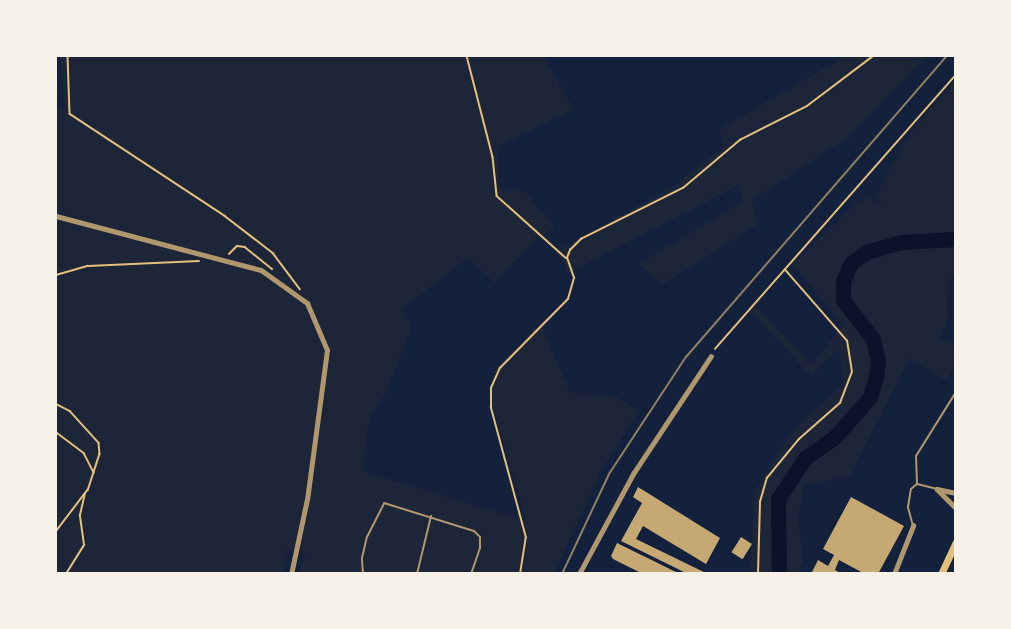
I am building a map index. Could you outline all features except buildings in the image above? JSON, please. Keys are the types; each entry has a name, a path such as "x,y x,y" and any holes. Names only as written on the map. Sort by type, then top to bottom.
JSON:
{"main road":[{"path":"941,573 956,542"}],"street":[{"path":"56,216 261,270 307,303 327,350 307,499 291,573"},
{"path":"579,573 633,474 711,356"},
{"path":"937,489 954,491"},
{"path":"937,489 956,508"},
{"path":"894,573 912,537 913,526"}],"lane":[{"path":"913,526 909,496 917,484 915,456 956,392"},
{"path":"917,484 937,489"},
{"path":"363,573 362,558 380,504 431,516 480,537 471,573"},
{"path":"417,573 431,516"}],"path":[{"path":"68,56 70,114 225,216 273,253 295,278 307,303"},
{"path":"467,56 494,157 497,196 567,258 574,278 568,299 500,368 491,388 491,408 526,538 520,573"},
{"path":"567,258 581,238 682,188 741,140 807,106 873,56"},
{"path":"711,356 956,75"},
{"path":"56,275 88,266 206,261"},
{"path":"758,573 760,502 767,478 799,439 840,403 852,372 847,341 785,269"},
{"path":"56,404 70,411 99,443 94,473 80,515 84,545 66,573"},
{"path":"56,432 84,453 94,473"},
{"path":"56,532 86,493"}],"shaded area":[{"path":"60,56 543,56 574,109 497,147 500,191 524,190 555,227 536,239 495,283 468,258 402,309 412,327 386,392 369,420 363,471 526,521 489,393 495,369 540,323 570,392 617,397 639,411 604,466 554,573 300,573 305,551 288,550 283,573 56,574 56,109 65,109"},
{"path":"846,56 926,56 848,138 752,200 758,224 663,284 638,264 743,201 739,185 566,274 564,262 555,252 674,186 724,146 719,129"},
{"path":"955,81 955,273 947,285 948,320 940,338 955,345 955,365 946,380 909,359 850,476 804,485 798,517 803,562 797,573 750,573 755,491 791,433 843,384 839,349 811,376 750,310 754,305 812,364 843,325 792,264 865,195 883,206 875,197 905,140"}],"waterway":[{"path":"779,574 778,499 805,458 834,438 870,397 876,376 878,361 873,339 843,300 843,281 851,263 866,252 900,242 956,239"}],"railway":[{"path":"562,574 609,474 686,357 947,56"}]}
